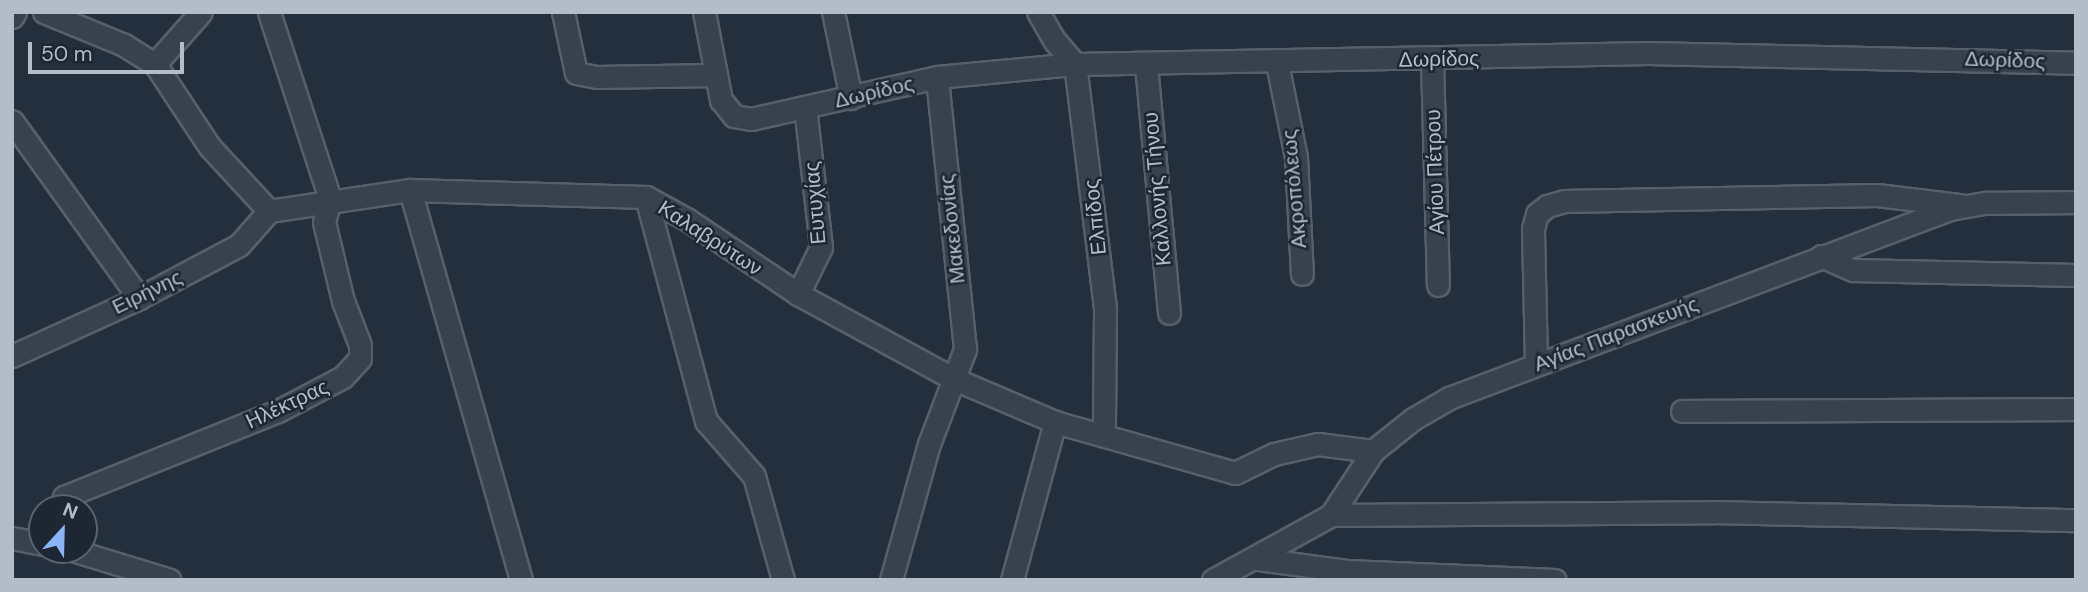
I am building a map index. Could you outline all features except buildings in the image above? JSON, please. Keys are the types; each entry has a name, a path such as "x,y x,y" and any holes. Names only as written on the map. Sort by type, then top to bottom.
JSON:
{"street":[{"path":"12,17 15,12"},
{"path":"44,12 124,45 155,64 209,146 270,211"},
{"path":"155,64 201,12"},
{"path":"268,12 330,199"},
{"path":"563,12 576,73 597,77 715,75 704,12"},
{"path":"833,12 851,98"},
{"name":"Ελπίδος","path":"1038,12 1075,64 1105,310 1104,435"},
{"name":"Δωρίδος","path":"715,75 721,100 734,116 751,119 937,77 1075,64 1745,54 2076,62"},
{"name":"Αγίου Πέτρου","path":"1432,60 1438,285"},
{"name":"Ακροπόλεως","path":"1277,63 1296,157 1302,274"},
{"name":"Καλλονής Τήνου","path":"1146,65 1169,313"},
{"name":"Μακεδονίας","path":"891,580 929,444 965,349 937,77"},
{"name":"Ευτυχίας","path":"798,294 821,247 805,107"},
{"path":"12,121 139,298"},
{"path":"410,190 521,580"},
{"name":"Καλαβρύτων","path":"270,211 330,199 410,190 646,197 688,220 798,294 952,378 1055,422 1235,473 1274,454 1310,446 1373,451"},
{"path":"1536,364 1533,229 1537,214 1547,206 1564,201 1877,195 1969,207"},
{"path":"646,197 706,421 754,475 783,580"},
{"name":"Ηλέκτρας","path":"71,494 278,411 352,370 360,358 360,345 343,301 324,222 330,199"},
{"name":"Αγίας Παρασκευής","path":"1213,580 1258,559 1331,515 1373,451 1413,419 1449,398 1929,216 1969,207 2076,202"},
{"name":"Ειρήνης","path":"12,356 139,298 239,245 270,211"},
{"path":"1821,256 1853,270 2076,275"},
{"path":"1682,411 2076,409"},
{"path":"1012,580 1055,422"},
{"path":"1331,515 1714,512 2076,520"},
{"path":"98,558 170,580"},
{"path":"1258,559 1348,570 1555,580"}]}
